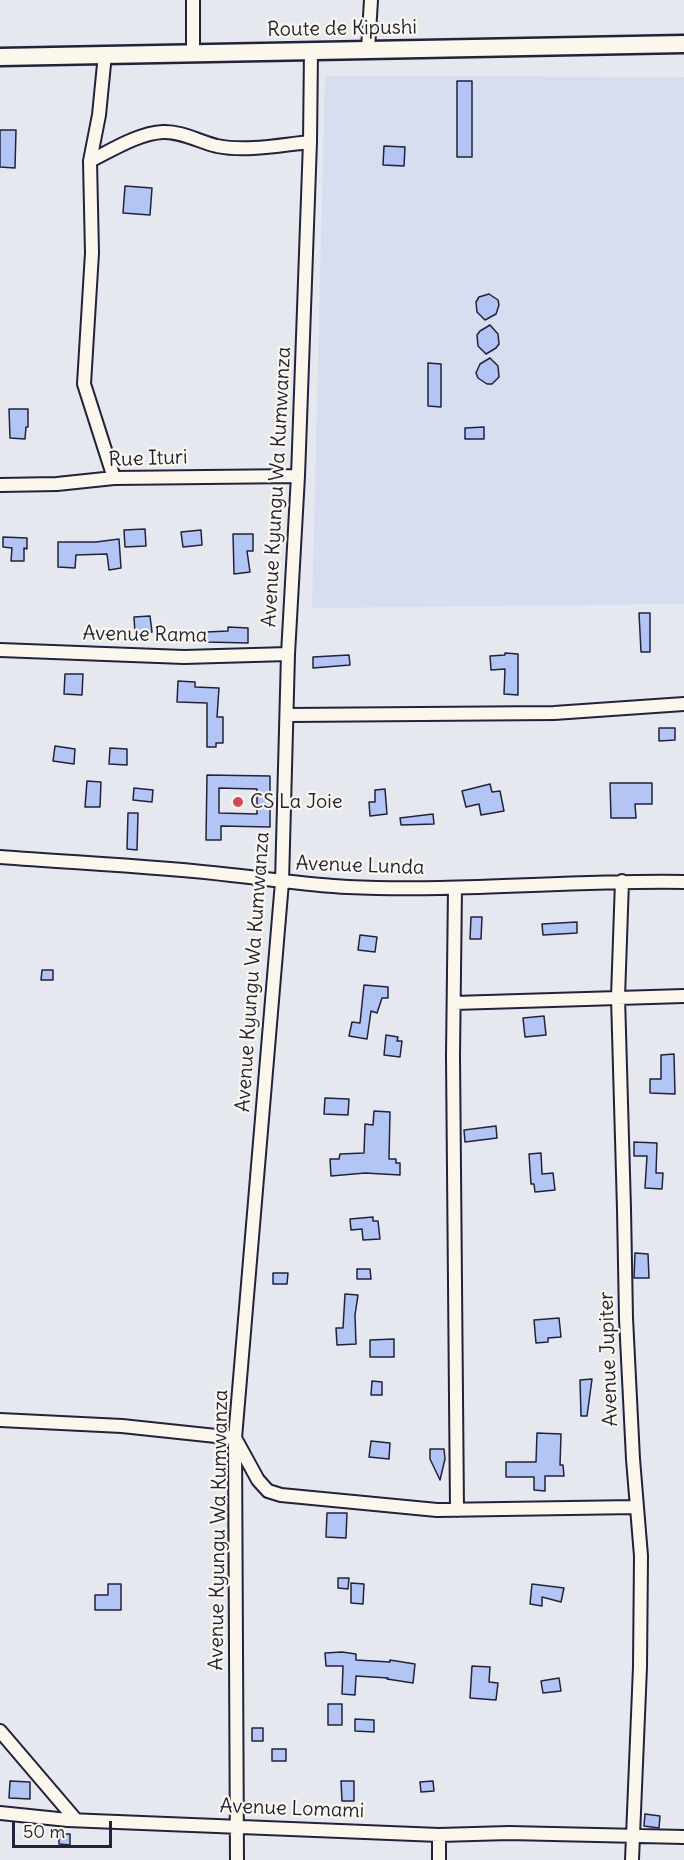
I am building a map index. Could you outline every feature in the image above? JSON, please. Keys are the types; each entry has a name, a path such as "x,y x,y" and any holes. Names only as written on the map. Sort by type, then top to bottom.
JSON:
{"main road":[{"name":"Route de Kipushi","path":"0,57 684,44"}],"street":[{"path":"193,0 193,52"},
{"path":"368,49 371,0"},
{"name":"Avenue Kyungu Wa Kumwanza","path":"237,1860 235,1437 282,882 288,654 298,476 310,142 311,50"},
{"path":"105,54 99,115 90,161 92,253 84,384 114,478"},
{"path":"90,161 140,138 166,132 217,146 238,149 310,142"},
{"name":"Rue Ituri","path":"0,485 57,484 114,478 298,476"},
{"name":"Avenue Rama","path":"0,650 184,657 288,654"},
{"path":"288,715 554,712 684,704"},
{"name":"Avenue Lunda","path":"0,857 349,887 455,888 622,881 684,882"},
{"name":"Avenue Jupiter","path":"622,881 618,997 626,1318 636,1507 641,1557 640,1667 632,1860"},
{"path":"455,888 457,1510"},
{"path":"454,1003 684,996"},
{"path":"0,1420 122,1426 235,1437 258,1480 268,1491 281,1495 437,1510 636,1507"},
{"path":"0,1731 76,1820"},
{"name":"Avenue Lomami","path":"0,1813 76,1820 439,1835 509,1833 684,1837"},
{"path":"439,1835 439,1860"}],"shaded area":[{"path":"325,76 684,77 684,604 312,608"}],"building":[{"path":"457,81 472,81 472,157 457,157"},
{"path":"0,130 16,130 15,168 0,167"},
{"path":"384,146 405,147 404,166 383,165"},
{"path":"125,186 152,188 150,215 123,213"},
{"path":"489,294 498,300 499,305 496,314 485,320 477,312 476,302 479,297"},
{"path":"490,325 498,334 499,344 486,354 478,346 477,335"},
{"path":"490,358 498,366 499,377 492,384 487,384 478,378 476,373 480,364"},
{"path":"428,363 441,364 441,407 428,406"},
{"path":"9,409 28,409 25,439 10,438"},
{"path":"484,427 484,439 465,439 465,428"},
{"path":"145,529 146,546 125,547 124,530"},
{"path":"201,530 202,545 183,547 181,532"},
{"path":"233,534 253,534 253,551 247,551 250,572 234,574"},
{"path":"3,537 27,538 24,561 11,561 12,548 3,547"},
{"path":"119,539 121,568 109,570 107,554 76,555 75,568 58,567 58,542 96,542"},
{"path":"639,613 650,613 650,652 641,652"},
{"path":"150,616 152,632 135,633 134,617"},
{"path":"228,627 248,628 248,643 206,642 206,632 228,631"},
{"path":"505,653 518,654 518,695 504,694 505,669 491,670 490,656 505,655"},
{"path":"349,655 350,665 313,668 313,657"},
{"path":"65,674 83,674 82,695 64,694"},
{"path":"178,681 195,682 195,687 219,688 217,717 223,717 223,743 216,743 216,747 207,747 207,703 177,702"},
{"path":"659,728 675,728 675,740 659,741"},
{"path":"55,746 75,749 74,764 53,761"},
{"path":"110,748 127,749 127,765 109,764"},
{"path":"207,775 270,776 270,827 221,826 221,840 206,840","holes":["219,788 257,789 257,814 219,813"]},
{"path":"87,781 101,782 100,807 85,807"},
{"path":"610,783 652,783 652,804 635,804 636,818 611,818"},
{"path":"490,784 492,792 500,791 504,811 481,815 479,804 466,807 462,791"},
{"path":"134,788 153,790 152,802 133,800"},
{"path":"385,789 387,814 370,816 369,802 375,802 375,790"},
{"path":"128,813 138,813 137,850 127,849"},
{"path":"433,814 434,824 401,825 400,818"},
{"path":"471,917 482,917 481,939 470,939"},
{"path":"577,922 577,933 543,935 542,924"},
{"path":"360,935 377,937 375,952 358,950"},
{"path":"42,970 53,970 53,980 41,980"},
{"path":"364,985 388,987 388,998 382,998 377,1013 371,1011 367,1039 349,1036 352,1022 360,1023"},
{"path":"544,1016 546,1035 525,1037 523,1018"},
{"path":"386,1035 398,1037 397,1041 402,1041 400,1057 384,1055"},
{"path":"674,1054 675,1094 650,1093 650,1079 661,1079 661,1055"},
{"path":"325,1098 349,1099 348,1115 324,1114"},
{"path":"374,1111 390,1112 389,1159 396,1159 396,1163 400,1163 400,1175 365,1173 331,1176 330,1159 339,1159 340,1154 364,1153 365,1124 373,1125"},
{"path":"496,1126 497,1138 465,1142 464,1130"},
{"path":"634,1142 657,1143 656,1173 663,1173 662,1189 645,1188 647,1156 634,1156"},
{"path":"541,1153 542,1174 553,1173 555,1190 535,1192 534,1184 531,1184 529,1154"},
{"path":"373,1217 373,1221 378,1221 380,1239 363,1240 362,1229 351,1230 350,1219"},
{"path":"635,1253 648,1254 649,1278 634,1278"},
{"path":"357,1269 370,1269 371,1279 357,1279"},
{"path":"273,1273 288,1273 287,1284 273,1284"},
{"path":"345,1294 358,1295 355,1315 356,1344 337,1345 336,1328 343,1328"},
{"path":"559,1318 561,1337 548,1338 548,1342 536,1343 534,1320"},
{"path":"394,1339 394,1357 370,1357 370,1340"},
{"path":"592,1379 587,1416 581,1416 580,1380"},
{"path":"372,1381 382,1382 382,1395 371,1395"},
{"path":"537,1433 561,1434 560,1465 563,1465 564,1476 545,1476 545,1491 534,1490 534,1477 506,1477 506,1462 536,1462"},
{"path":"371,1441 390,1443 389,1459 369,1457"},
{"path":"430,1449 444,1449 445,1459 440,1480 430,1459"},
{"path":"327,1513 347,1513 346,1538 326,1537"},
{"path":"338,1578 349,1578 348,1589 338,1588"},
{"path":"351,1583 364,1584 363,1604 351,1603"},
{"path":"108,1584 121,1584 121,1610 95,1610 95,1595 108,1595"},
{"path":"532,1584 564,1588 561,1602 542,1597 542,1606 530,1604"},
{"path":"325,1653 356,1654 356,1660 390,1662 390,1660 415,1664 413,1683 388,1678 356,1676 355,1695 342,1694 343,1666 326,1666"},
{"path":"472,1666 490,1667 489,1682 498,1683 496,1700 470,1698"},
{"path":"559,1678 561,1691 543,1693 541,1681"},
{"path":"328,1704 342,1704 342,1725 328,1725"},
{"path":"355,1719 374,1720 374,1732 355,1731"},
{"path":"252,1728 263,1728 263,1741 252,1741"},
{"path":"272,1749 286,1749 286,1761 272,1761"},
{"path":"10,1781 30,1782 30,1799 9,1798"},
{"path":"341,1781 354,1781 354,1801 342,1801"},
{"path":"433,1781 434,1791 421,1792 420,1782"},
{"path":"645,1814 660,1816 659,1828 644,1826"},
{"path":"59,1834 70,1834 70,1845 59,1844"}],"place":[{"name":"CS La Joie","path":"238,802"}]}
